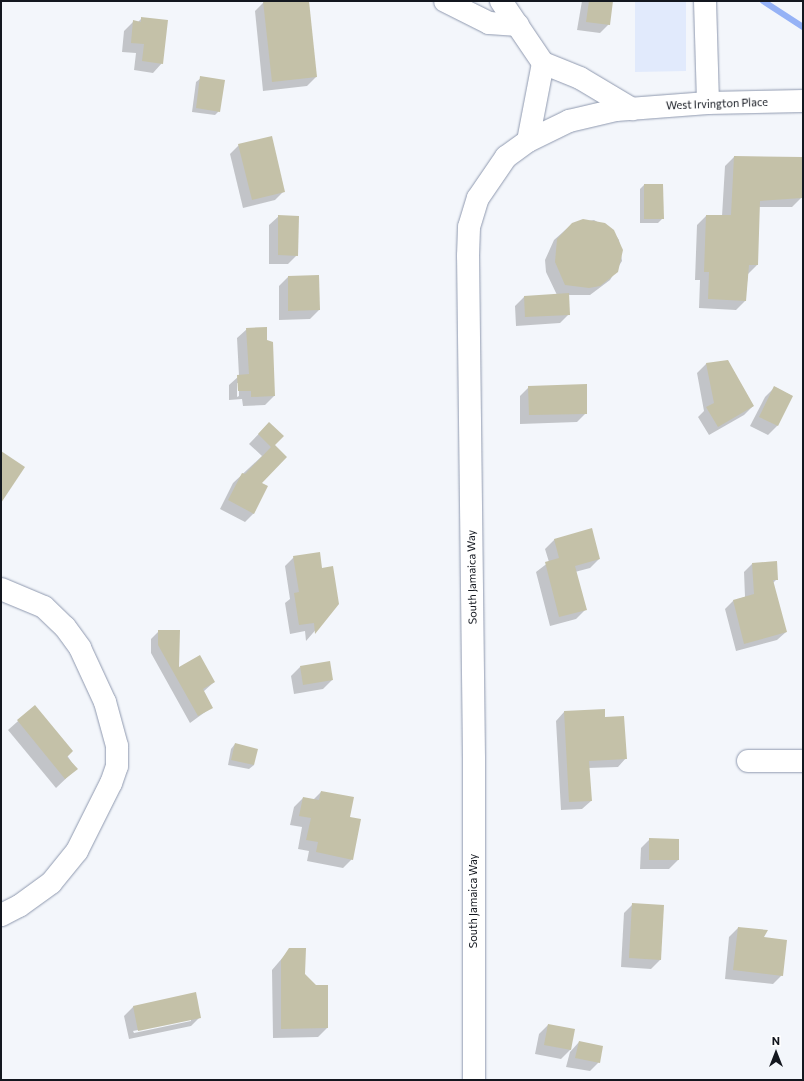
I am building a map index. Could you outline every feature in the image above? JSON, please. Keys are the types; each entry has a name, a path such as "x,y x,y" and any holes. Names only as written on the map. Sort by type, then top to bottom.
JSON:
{"street":[{"path":"446,1 489,23 518,25"},
{"path":"501,1 543,62 580,78 632,109"},
{"path":"705,1 708,103"},
{"path":"528,142 543,62"},
{"name":"West Irvington Place","path":"569,121 632,109 708,103 803,101"},
{"name":"South Jamaica Way","path":"474,1080 469,227 478,198 506,158 528,142 569,121"},
{"path":"1,588 44,607 65,626 80,648 105,702 117,746 117,766 111,783 77,851 51,884 19,906 1,915"},
{"path":"748,761 803,760"}],"shaded area":[{"path":"635,1 686,1 686,71 635,72"}],"building":[{"path":"263,1 309,1 317,77 272,82"},
{"path":"589,1 613,1 610,25 586,22"},
{"path":"141,17 168,20 163,64 142,61 144,44 131,43 133,20 141,22"},
{"path":"200,76 225,80 220,112 196,108"},
{"path":"272,136 285,192 252,200 238,144"},
{"path":"734,156 802,157 802,198 760,201 758,265 749,265 746,301 708,299 709,272 704,272 706,215 731,215"},
{"path":"644,184 663,184 664,219 644,219"},
{"path":"278,215 299,216 298,256 278,255"},
{"path":"583,219 605,223 614,230 623,250 618,272 600,286 589,288 565,285 555,262 557,239 572,223"},
{"path":"319,275 320,310 288,311 288,276"},
{"path":"569,293 570,315 525,317 524,296"},
{"path":"267,327 267,340 273,342 275,396 251,397 251,391 238,391 237,375 249,374 246,328"},
{"path":"728,360 754,406 718,427 706,407 714,403 706,363"},
{"path":"587,384 587,414 529,415 528,386"},
{"path":"774,386 793,396 778,426 759,417"},
{"path":"269,422 284,436 275,445 287,457 262,483 268,486 254,514 228,500 242,473 245,474 271,447 258,434"},
{"path":"1,451 25,467 1,503"},
{"path":"592,528 600,559 575,566 587,610 559,617 545,562 559,558 554,539"},
{"path":"320,552 322,568 333,566 339,604 315,634 314,623 299,625 294,593 299,592 293,556"},
{"path":"777,561 778,580 773,580 787,632 744,644 733,600 754,594 752,563"},
{"path":"158,630 180,630 179,667 200,655 215,682 203,689 213,708 198,716 158,645"},
{"path":"330,661 333,680 303,685 300,666"},
{"path":"35,705 73,751 67,757 78,769 65,779 17,720"},
{"path":"605,709 605,717 624,716 627,759 589,761 592,801 569,802 564,711"},
{"path":"235,743 258,749 254,765 231,760"},
{"path":"321,791 354,797 350,817 361,819 353,860 316,852 318,842 306,840 311,818 299,816 303,797 319,800"},
{"path":"649,838 679,839 679,860 649,860"},
{"path":"632,903 664,905 661,960 629,958"},
{"path":"738,927 768,930 764,937 787,940 783,976 733,970"},
{"path":"289,948 306,948 305,974 316,985 328,985 328,1028 281,1029 281,960"},
{"path":"196,992 201,1018 138,1031 133,1006"},
{"path":"548,1024 575,1029 571,1050 544,1045"},
{"path":"579,1041 603,1046 600,1063 575,1058"}],"waterway":[{"path":"763,1 803,27"}]}
